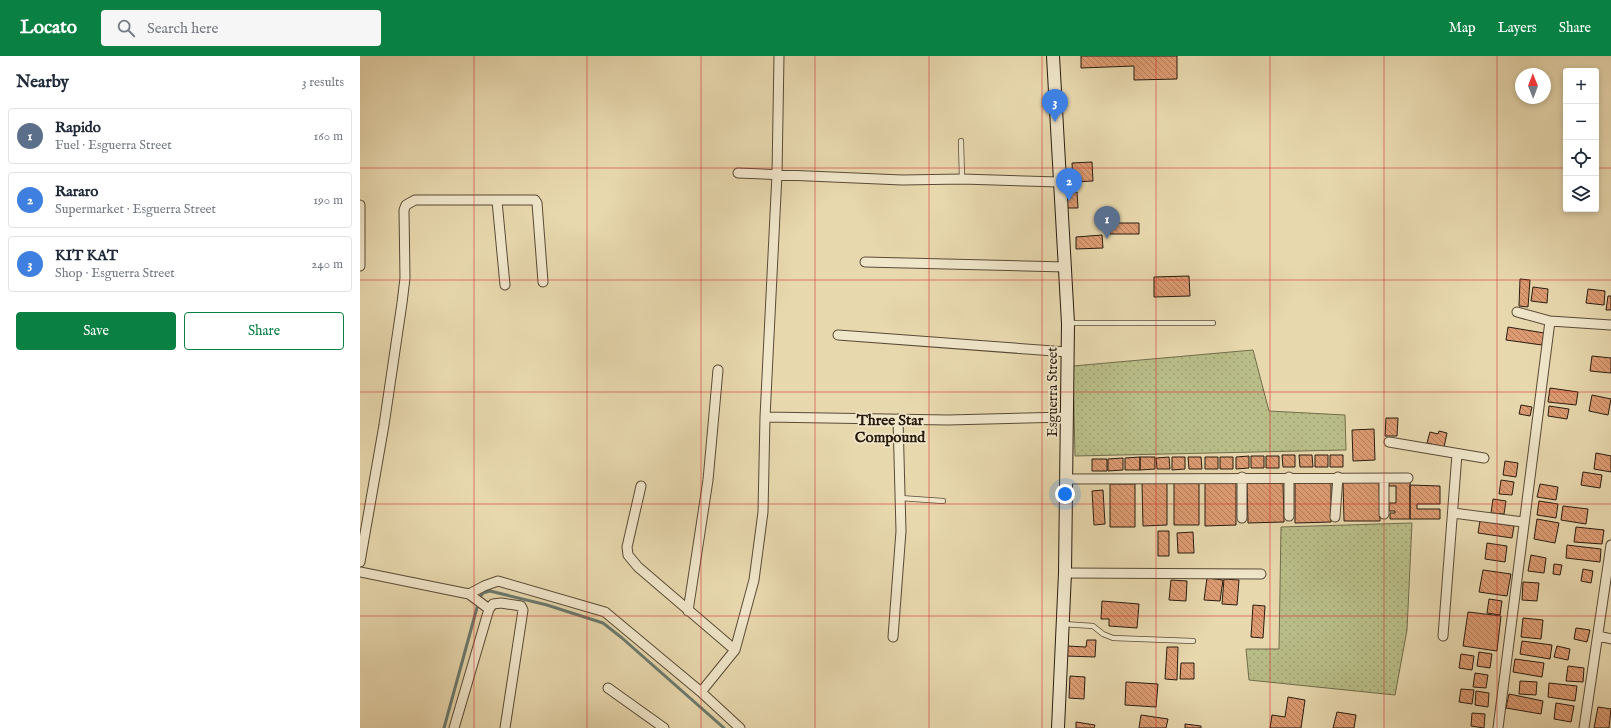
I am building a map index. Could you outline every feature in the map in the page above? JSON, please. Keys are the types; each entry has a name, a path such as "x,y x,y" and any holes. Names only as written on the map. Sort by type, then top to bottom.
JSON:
{"main road":[{"name":"Esguerra Street","path":"1053,56 1068,323 1065,573 1058,728"}],"street":[{"path":"700,692 735,650 754,580 762,520 765,417 777,174 779,56"},
{"path":"738,173 902,180 962,179 1059,182"},
{"path":"360,562 384,425 402,303 405,278 404,210 406,205 415,200 533,200 537,203 543,282"},
{"path":"497,201 505,285"},
{"path":"360,205 360,266"},
{"path":"865,262 1065,267"},
{"path":"1518,312 1550,321 1611,326"},
{"path":"1498,728 1523,522 1550,321"},
{"path":"838,335 1068,352"},
{"path":"688,610 708,480 718,370"},
{"path":"765,417 948,420 1067,417"},
{"path":"893,637 900,531 898,419"},
{"path":"1389,442 1484,458"},
{"path":"1443,636 1457,454"},
{"path":"1067,479 1242,477 1408,478"},
{"path":"1242,477 1242,518"},
{"path":"1289,477 1289,516"},
{"path":"1336,517 1338,478"},
{"path":"1384,478 1384,514"},
{"path":"641,486 627,547 628,555 638,567 735,650"},
{"path":"1453,513 1523,522"},
{"path":"1584,728 1599,636 1611,545"},
{"path":"360,572 469,594 489,609"},
{"path":"1065,573 1261,574"},
{"path":"469,594 498,581 605,612 700,692 740,728"},
{"path":"454,728 489,609 496,603 521,606 522,608 505,728"},
{"path":"1599,636 1611,639"},
{"path":"608,688 664,728"}],"lane":[{"path":"962,141 962,179"},
{"path":"1068,323 1213,323"},
{"path":"900,498 943,501"},
{"path":"1063,624 1093,626 1113,638 1193,641"}],"green space":[{"path":"1253,350 1269,411 1345,415 1346,450 1075,456 1073,366"},
{"path":"1412,523 1407,630 1395,695 1249,680 1246,649 1279,649 1281,527"}],"building":[{"path":"1081,56 1177,56 1177,79 1134,80 1134,66 1081,68"},
{"path":"1092,162 1093,181 1073,182 1072,163"},
{"path":"1067,192 1077,192 1078,208 1067,208"},
{"path":"1110,223 1139,223 1139,234 1110,234"},
{"path":"1102,235 1103,248 1076,249 1076,237"},
{"path":"1189,276 1190,296 1154,297 1154,277"},
{"path":"1520,279 1530,280 1528,307 1519,306"},
{"path":"1533,287 1548,289 1547,303 1531,301"},
{"path":"1588,289 1605,291 1604,305 1586,303"},
{"path":"1608,296 1611,296 1611,310 1606,310"},
{"path":"1508,327 1544,333 1542,345 1506,340"},
{"path":"1592,356 1611,358 1611,373 1590,371"},
{"path":"1550,388 1578,392 1576,405 1548,402"},
{"path":"1592,395 1611,399 1608,415 1589,411"},
{"path":"1521,405 1532,407 1530,416 1519,414"},
{"path":"1549,406 1569,409 1567,419 1548,416"},
{"path":"1386,418 1398,418 1397,436 1385,436"},
{"path":"1374,429 1375,460 1353,461 1352,430"},
{"path":"1439,431 1447,433 1444,447 1427,443 1430,432 1438,434"},
{"path":"1596,453 1611,456 1611,472 1594,469"},
{"path":"1282,455 1295,455 1295,467 1283,467"},
{"path":"1299,455 1312,455 1313,467 1300,467"},
{"path":"1315,455 1328,455 1328,467 1315,467"},
{"path":"1330,455 1343,455 1343,467 1330,467"},
{"path":"1249,456 1249,468 1236,469 1236,457"},
{"path":"1251,456 1264,456 1264,468 1251,468"},
{"path":"1266,456 1279,456 1279,468 1266,468"},
{"path":"1140,457 1140,470 1125,470 1125,458"},
{"path":"1140,457 1155,457 1155,469 1140,470"},
{"path":"1169,457 1170,469 1157,469 1156,458"},
{"path":"1172,457 1185,457 1185,469 1172,470"},
{"path":"1188,457 1201,457 1202,469 1189,469"},
{"path":"1205,457 1218,457 1218,469 1205,469"},
{"path":"1220,457 1233,457 1233,469 1220,469"},
{"path":"1123,458 1123,470 1108,471 1108,459"},
{"path":"1092,459 1107,459 1107,471 1092,471"},
{"path":"1505,461 1518,463 1516,477 1503,475"},
{"path":"1583,472 1602,475 1600,488 1581,485"},
{"path":"1389,479 1410,480 1410,519 1390,519 1390,513 1395,513 1395,511 1389,511 1389,503 1396,503 1396,486 1389,486"},
{"path":"1379,480 1380,521 1344,521 1343,481"},
{"path":"1501,480 1514,482 1512,495 1499,494"},
{"path":"1331,481 1331,522 1295,523 1295,482"},
{"path":"1174,482 1199,482 1199,525 1174,525"},
{"path":"1205,482 1236,482 1236,525 1205,526"},
{"path":"1247,482 1283,482 1284,522 1248,523"},
{"path":"1142,483 1167,483 1167,525 1143,526"},
{"path":"1110,484 1135,484 1135,527 1110,527"},
{"path":"1540,484 1558,487 1556,500 1537,497"},
{"path":"1410,485 1440,486 1440,504 1417,504 1417,509 1440,509 1440,519 1410,519"},
{"path":"1103,490 1105,524 1094,525 1092,491"},
{"path":"1493,499 1506,501 1504,514 1491,513"},
{"path":"1539,501 1558,504 1556,518 1537,515"},
{"path":"1563,506 1588,509 1586,524 1561,520"},
{"path":"1537,519 1559,523 1555,543 1534,539"},
{"path":"1480,521 1514,526 1512,538 1478,533"},
{"path":"1576,527 1604,530 1602,544 1574,542"},
{"path":"1158,531 1169,531 1169,556 1158,556"},
{"path":"1193,532 1194,553 1178,553 1177,533"},
{"path":"1487,543 1507,546 1505,562 1485,559"},
{"path":"1567,545 1601,549 1600,562 1566,558"},
{"path":"1531,555 1546,558 1544,573 1528,571"},
{"path":"1554,564 1562,565 1560,575 1553,574"},
{"path":"1583,569 1593,571 1591,583 1581,581"},
{"path":"1483,570 1511,574 1507,596 1479,592"},
{"path":"1207,578 1223,580 1220,601 1204,600"},
{"path":"1224,579 1239,580 1237,605 1222,604"},
{"path":"1171,580 1187,581 1186,601 1169,600"},
{"path":"1523,582 1539,583 1537,601 1522,600"},
{"path":"1489,599 1502,601 1500,615 1487,613"},
{"path":"1102,601 1139,604 1137,628 1109,626 1109,619 1101,619"},
{"path":"1253,605 1265,606 1263,638 1251,637"},
{"path":"1468,612 1501,616 1497,651 1463,646"},
{"path":"1523,618 1543,620 1541,639 1521,637"},
{"path":"1576,628 1590,630 1587,642 1574,639"},
{"path":"1087,640 1096,640 1095,657 1066,656 1067,646 1086,647"},
{"path":"1522,641 1552,645 1550,659 1520,654"},
{"path":"1557,646 1570,649 1568,660 1554,657"},
{"path":"1167,647 1178,647 1177,680 1165,679"},
{"path":"1479,652 1492,654 1490,668 1477,666"},
{"path":"1461,654 1474,656 1472,670 1459,668"},
{"path":"1515,659 1544,663 1542,677 1513,672"},
{"path":"1181,663 1194,663 1194,679 1180,679"},
{"path":"1568,666 1584,668 1583,682 1566,681"},
{"path":"1475,673 1488,675 1486,688 1473,687"},
{"path":"1070,676 1085,677 1084,699 1069,698"},
{"path":"1520,681 1537,682 1536,695 1519,694"},
{"path":"1126,682 1158,684 1156,707 1125,705"},
{"path":"1549,683 1577,686 1575,701 1548,697"},
{"path":"1461,689 1474,690 1472,704 1459,702"},
{"path":"1476,691 1489,693 1488,707 1475,705"},
{"path":"1509,694 1543,701 1541,714 1506,708"},
{"path":"1288,697 1305,700 1301,728 1270,728 1272,715 1285,717"},
{"path":"1556,703 1574,706 1571,722 1554,719"},
{"path":"1598,707 1611,709 1609,728 1594,728"},
{"path":"1337,712 1356,715 1354,728 1333,728"},
{"path":"1472,713 1485,714 1484,728 1471,726"},
{"path":"1141,715 1168,719 1166,728 1139,728"},
{"path":"1076,722 1095,725 1094,728 1076,728"},
{"path":"1185,724 1201,726 1201,728 1185,728"}],"waterway":[{"path":"480,597 483,593 490,591 547,605 603,623 724,728"},
{"path":"444,728 478,604"}],"place":[{"name":"KIT KAT","path":"1055,122"},
{"name":"Rararo","path":"1069,201"},
{"name":"Rapido","path":"1107,239"}],"district":[{"name":"Three Star Compound","path":"890,428"}]}
